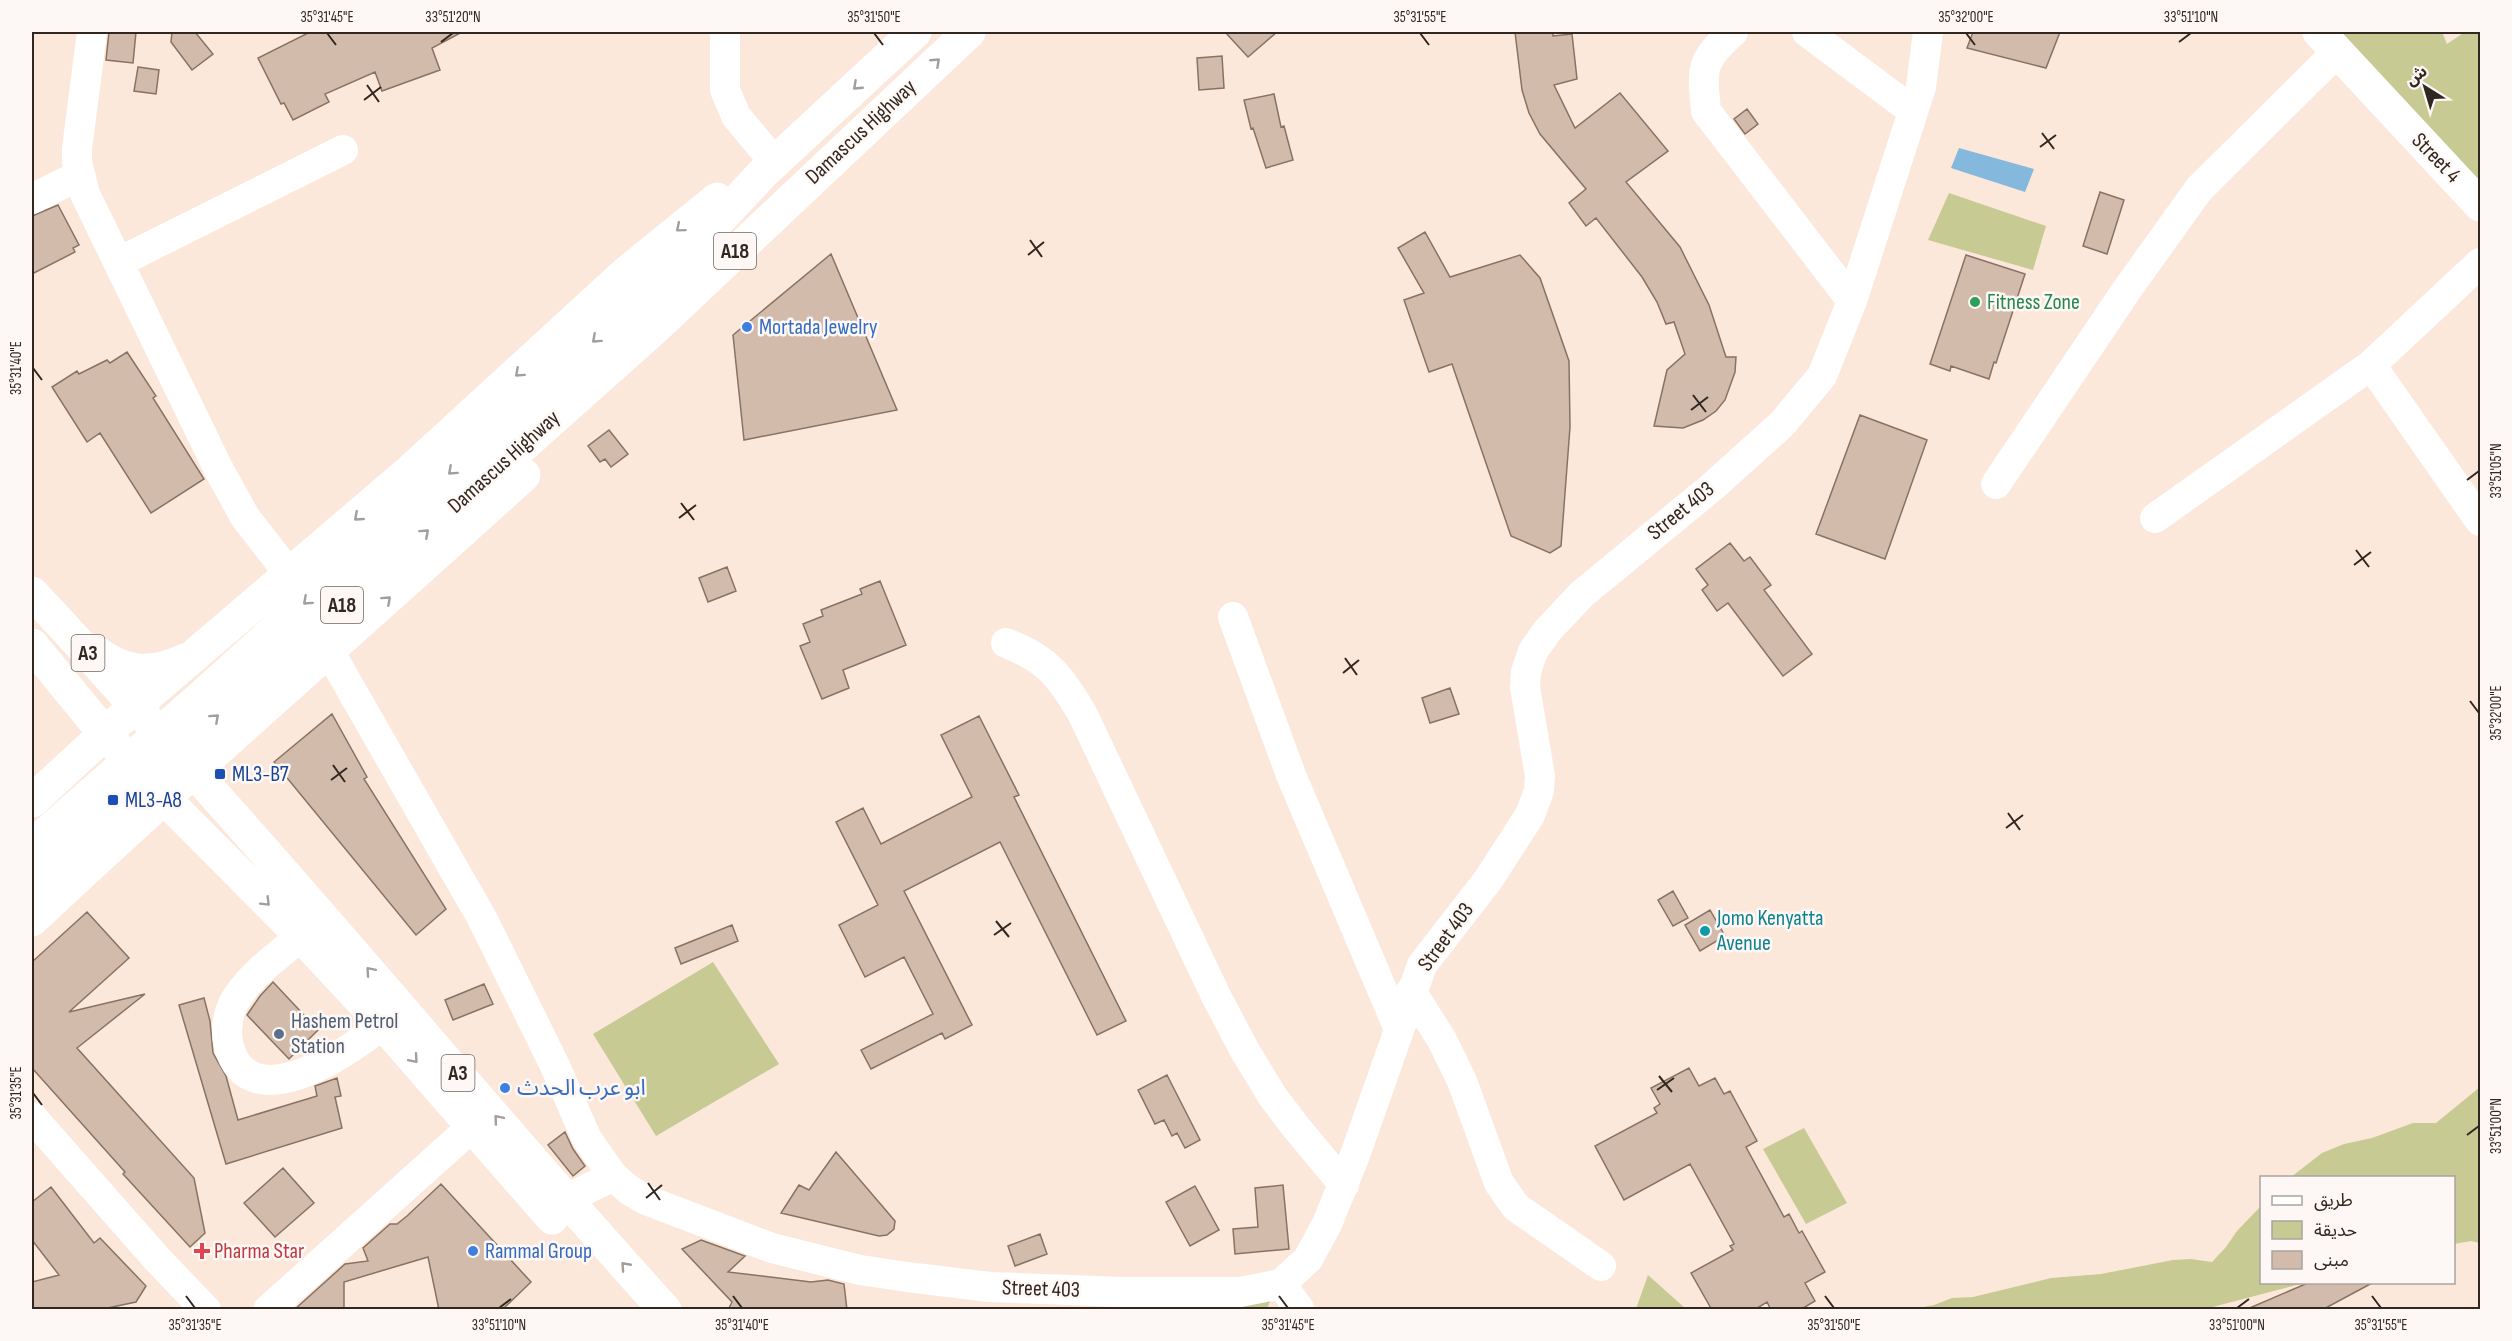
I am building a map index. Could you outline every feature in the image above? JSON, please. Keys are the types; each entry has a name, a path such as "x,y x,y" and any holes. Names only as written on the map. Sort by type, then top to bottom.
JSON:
{"main road":[{"name":"Damascus Highway","path":"32,846 209,690 676,266 769,168 915,32"},
{"name":"Damascus Highway","path":"32,883 654,329 969,32"},
{"name":"Street 4","path":"2328,42 2481,205"},
{"path":"34,800 135,706 443,442 627,272 709,204 769,168"},
{"path":"32,920 106,849 329,651 742,274 785,226 817,174"},
{"name":"A3","path":"36,598 70,632 252,836 558,1208 635,1310"},
{"path":"238,618 226,637 222,656 228,673 243,685 253,687 290,684"},
{"path":"70,632 109,661 127,668 152,671 195,656"},
{"path":"34,800 64,758 73,730 68,708 37,650"},
{"name":"A3","path":"37,650 105,734 225,861 301,936 473,1126 665,1310"},
{"path":"235,733 226,765 228,787 252,836"},
{"path":"34,800 47,803 65,802 88,819 92,842 78,876"},
{"path":"106,849 138,833 163,832 188,840 225,861"}],"street":[{"path":"92,32 77,149 80,175 92,212 119,262 235,499 258,535 290,575"},
{"path":"726,32 725,90 736,116 769,168"},
{"path":"1733,32 1712,50 1702,74 1706,111 1852,301"},
{"path":"1807,32 1913,111"},
{"name":"Street 403","path":"329,651 470,895 555,1066 587,1139 613,1176 629,1190 646,1200 749,1240 808,1258 871,1272 990,1287 1111,1292 1240,1292 1281,1284 1299,1269 1317,1246 1344,1185 1398,1027 1422,965 1488,880 1530,815 1539,791 1540,776 1525,687 1526,672 1533,651 1548,630 1582,594 1712,487 1782,424 1822,376 1852,301 1921,87 1928,32"},
{"path":"1996,484 2119,300 2199,189 2328,42"},
{"path":"119,262 344,150"},
{"path":"32,199 80,175"},
{"path":"2155,518 2371,365 2481,263"},
{"path":"2371,365 2481,521"},
{"path":"1233,617 1292,775 1398,1027"},
{"path":"1006,643 1041,659 1069,691 1088,724 1216,996 1245,1051 1294,1126 1344,1185"},
{"path":"301,936 259,972 234,1003 228,1016 228,1046 234,1061 243,1072 253,1078 271,1080 309,1070 335,1058 383,1024"},
{"path":"1411,992 1442,1040 1462,1081 1499,1183 1516,1206 1601,1266"},
{"path":"32,1118 195,1308"},
{"path":"268,1310 473,1126"},
{"path":"558,1208 613,1176"},
{"path":"1281,1284 1300,1310"}],"green space":[{"path":"2310,32 2442,32 2447,44 2465,32 2480,32 2480,215"},
{"path":"1949,193 2046,226 2033,270 1928,240"},
{"path":"713,962 779,1064 656,1136 593,1034"},
{"path":"2480,1087 2480,1243 2471,1241 2455,1244 2455,1176 2292,1176 2322,1153 2344,1144 2372,1138 2413,1123 2436,1123"},
{"path":"1804,1128 1847,1203 1806,1224 1763,1149"},
{"path":"2260,1207 2260,1284 2300,1284 2205,1309 1912,1309 1934,1305 1952,1298 1973,1297 2051,1278 2101,1274 2173,1260 2191,1259 2212,1262"},
{"path":"1648,1275 1686,1309 1636,1309"},
{"path":"1273,1293 1267,1309 1198,1309"}],"water":[{"path":"1959,148 2034,169 2025,192 1951,168"}],"building":[{"path":"109,32 136,32 133,63 106,60"},
{"path":"172,32 195,32 213,54 192,70 171,42"},
{"path":"310,32 462,32 432,48 440,70 382,91 375,72 325,94 329,102 293,120 284,103 281,104 258,58"},
{"path":"1225,32 1277,32 1248,57"},
{"path":"1515,32 1553,32 1553,36 1572,34 1577,79 1554,85 1575,128 1620,93 1668,151 1626,182 1680,247 1709,305 1726,357 1736,357 1735,372 1725,400 1716,411 1703,420 1683,428 1654,426 1667,370 1685,354 1674,322 1666,324 1657,302 1642,277 1596,218 1586,226 1569,203 1586,189 1540,134 1529,113 1522,90"},
{"path":"1973,32 2060,32 2046,68 1967,48"},
{"path":"1222,56 1224,88 1199,90 1197,58"},
{"path":"138,67 159,70 156,94 134,91"},
{"path":"1274,94 1281,127 1284,126 1293,160 1266,168 1253,128 1251,129 1244,100"},
{"path":"1747,109 1758,124 1745,134 1734,119"},
{"path":"2100,192 2124,200 2107,254 2083,246"},
{"path":"58,205 79,245 73,248 75,252 32,274 32,216"},
{"path":"1425,232 1450,277 1520,255 1540,278 1569,361 1570,427 1561,546 1550,553 1511,536 1452,364 1429,372 1404,300 1424,293 1398,248"},
{"path":"831,254 897,410 744,440 733,335"},
{"path":"1966,255 2025,274 1989,379 1951,366 1950,371 1930,364"},
{"path":"127,352 156,396 153,398 204,479 151,513 100,433 87,442 52,387 77,371 79,374 107,360 110,363"},
{"path":"1860,415 1927,440 1885,559 1816,534"},
{"path":"609,430 628,454 611,467 605,459 600,462 588,446"},
{"path":"1730,543 1744,561 1750,557 1771,585 1764,590 1812,654 1783,676 1728,603 1717,611 1702,590 1708,585 1696,569"},
{"path":"727,567 736,591 708,602 699,578"},
{"path":"880,581 906,645 843,670 849,688 822,699 800,646 810,642 803,624 823,616 821,610 862,594 860,589"},
{"path":"1450,688 1459,714 1430,723 1422,698"},
{"path":"332,714 367,777 364,779 446,909 416,935 274,762"},
{"path":"979,716 1019,795 1014,797 1126,1021 1097,1035 1000,842 904,891 972,1025 945,1039 942,1033 871,1069 861,1050 933,1014 904,957 865,977 839,925 878,905 836,822 863,808 881,844 972,797 941,735"},
{"path":"1673,891 1688,918 1673,926 1658,900"},
{"name":"Jomo Kenyatta Avenue","path":"1710,910 1725,936 1700,951 1685,925"},
{"path":"87,912 129,958 69,1012 145,994 77,1048 194,1178 205,1233 190,1247 123,1174 125,1172 32,1068 32,962"},
{"path":"732,925 738,941 681,964 675,948"},
{"path":"273,982 318,1030 289,1059 247,1015"},
{"path":"484,984 493,1004 453,1020 445,1000"},
{"path":"204,998 210,1021 213,1053 226,1076 238,1120 317,1096 315,1086 337,1078 341,1096 335,1097 342,1128 226,1164 179,1005"},
{"path":"1689,1068 1699,1086 1715,1078 1724,1094 1730,1091 1757,1141 1746,1147 1784,1217 1789,1214 1799,1233 1802,1231 1825,1272 1805,1283 1815,1301 1800,1310 1771,1310 1767,1302 1754,1310 1712,1310 1691,1273 1733,1250 1730,1246 1734,1244 1690,1164 1624,1200 1595,1146 1657,1113 1654,1108 1660,1104 1651,1088"},
{"path":"1167,1075 1200,1140 1185,1148 1177,1133 1172,1136 1164,1120 1155,1124 1138,1090"},
{"path":"565,1132 585,1166 573,1176 548,1145"},
{"path":"836,1152 895,1221 894,1229 887,1235 879,1236 781,1213 799,1185 809,1190"},
{"path":"283,1168 314,1203 275,1237 244,1203"},
{"path":"441,1184 531,1282 502,1310 439,1310 428,1257 344,1282 344,1310 294,1310 345,1264 368,1261 363,1248 390,1224 397,1224 407,1216"},
{"path":"1283,1185 1289,1249 1235,1254 1233,1229 1258,1227 1255,1188"},
{"path":"1195,1186 1219,1230 1190,1246 1166,1202"},
{"path":"51,1187 94,1243 100,1238 146,1286 136,1302 98,1310 32,1310 32,1282 59,1275 32,1240 32,1202"},
{"path":"1040,1234 1047,1254 1015,1266 1008,1246"},
{"path":"701,1240 745,1256 728,1272 811,1282 828,1280 844,1284 847,1310 728,1310 732,1302 682,1249"},
{"path":"2305,1284 2370,1284 2322,1310 2245,1310"}],"place":[{"name":"Fitness Zone","path":"1975,302"},
{"name":"Mortada Jewelry","path":"747,327"},
{"name":"ML3-B7","path":"220,774"},
{"name":"ML3-A8","path":"113,800"},
{"name":"Jomo Kenyatta Avenue","path":"1705,931"},
{"name":"Hashem Petrol Station","path":"279,1034"},
{"name":"ابو عرب الحدث","path":"505,1088"},
{"name":"Pharma Star","path":"202,1251"},
{"name":"Rammal Group","path":"473,1251"}]}
